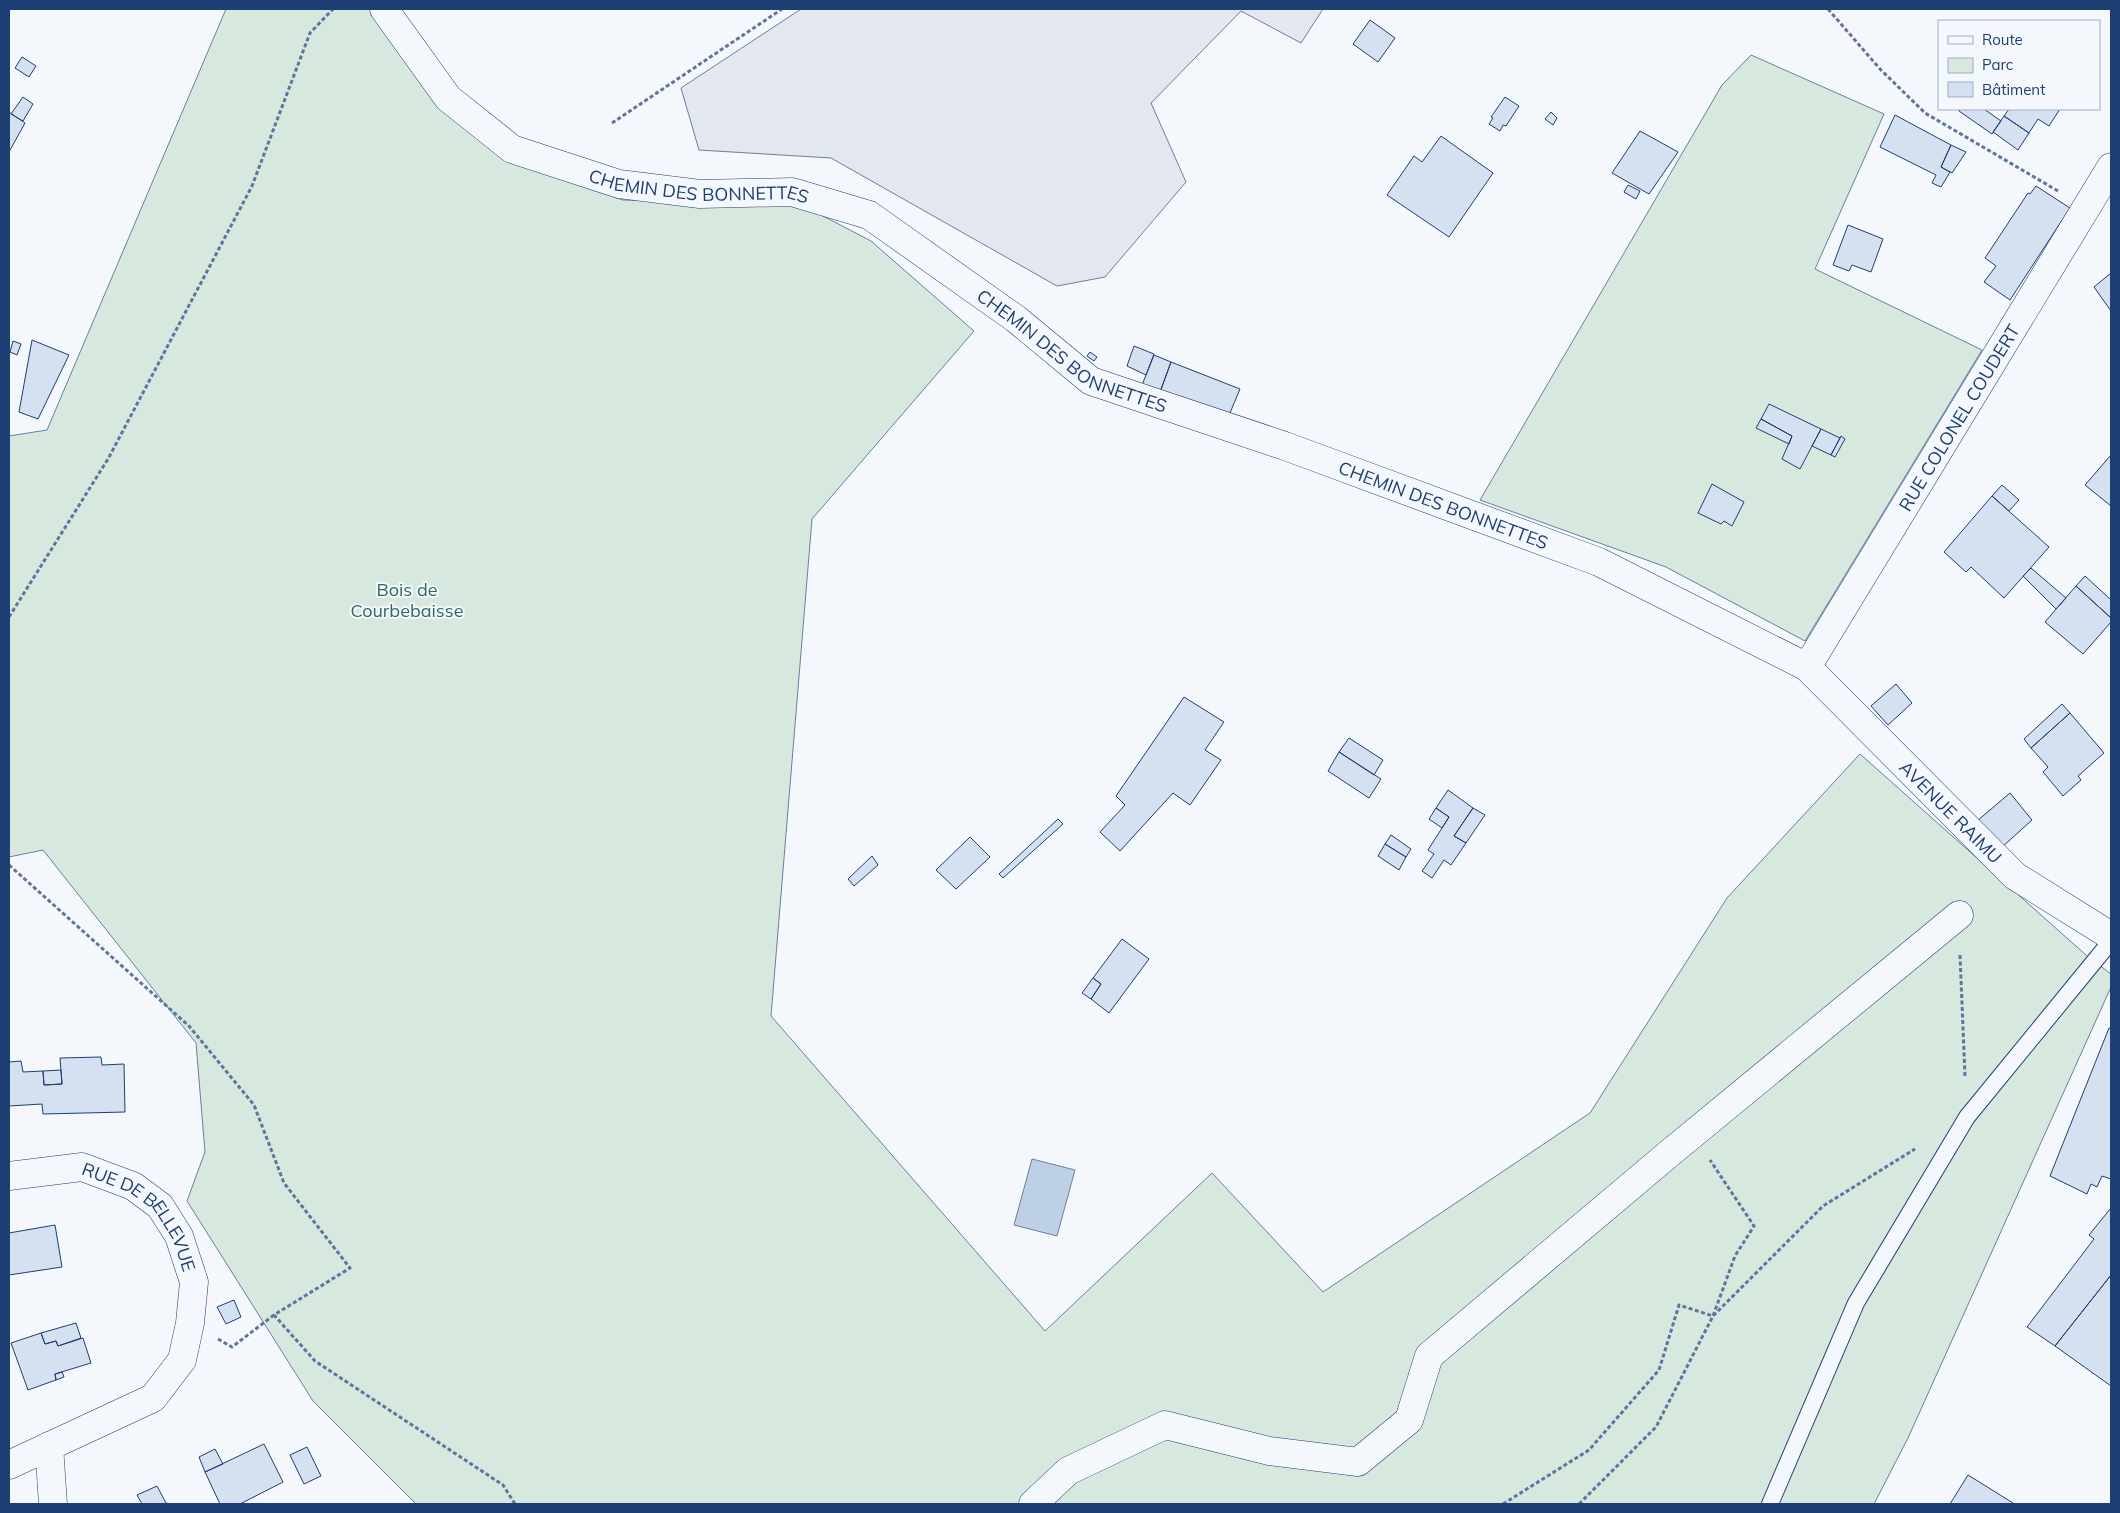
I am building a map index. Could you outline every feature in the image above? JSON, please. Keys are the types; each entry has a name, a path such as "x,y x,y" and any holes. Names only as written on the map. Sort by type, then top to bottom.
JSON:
{"street":[{"name":"CHEMIN DES BONNETTES","path":"384,9 448,98 512,149 619,184 700,194 792,192 870,215 1016,319 1091,381 1284,446 1599,562 1807,667"},
{"name":"RUE COLONEL COUDERT","path":"1807,667 2111,167"},
{"name":"AVENUE RAIMU","path":"1807,667 2014,876 2111,936"},
{"path":"1033,1504 1068,1471 1165,1425 1269,1451 1358,1462 1409,1420 1429,1356 1693,1134 1959,915"},
{"name":"RUE DE BELLEVUE","path":"9,1176 82,1167 133,1186 160,1206 179,1236 194,1282 190,1323 182,1360 153,1398 9,1465"},
{"path":"50,1446 53,1504"}],"lane":[{"path":"1770,1504 1856,1303 1967,1117 2111,941"}],"path":[{"path":"9,617 112,451 252,186 310,33 333,9"},
{"path":"612,123 782,9"},
{"path":"1828,9 1880,69 1925,112 2087,207"},
{"path":"9,865 189,1026 254,1105 284,1183 350,1268 274,1315 232,1347 190,1323"},
{"path":"1959,915 1967,1117"},
{"path":"1579,1504 1656,1427 1713,1316 1735,1256 1754,1226 1693,1134"},
{"path":"1713,1316 1822,1206 1930,1140 1949,1147"},
{"path":"1503,1504 1589,1450 1659,1370 1680,1305 1713,1316"},
{"path":"274,1315 315,1361 503,1485 515,1504"}],"green space":[{"name":"Bois de Courbebaisse","path":"226,9 391,9 439,108 506,161 623,200 802,205 871,241 974,331 812,519 771,1016 1045,1331 1212,1173 1323,1292 1590,1113 1727,898 1860,754 2086,955 2111,974 2111,987 1908,1438 1874,1504 416,1504 313,1401 187,1201 205,1152 196,1043 43,850 9,857 9,436 47,430"},
{"path":"1751,55 1884,114 1815,269 1982,350 1805,641 1666,567 1480,500 1722,85"}],"shaded area":[{"path":"801,9 1323,9 1301,43 1241,11 1151,103 1186,182 1105,277 1057,286 831,158 699,150 681,88"}],"water":[{"path":"1032,1159 1075,1170 1057,1236 1014,1225"}],"building":[{"path":"1370,20 1395,38 1378,62 1353,44"},
{"path":"22,57 36,66 29,77 15,68"},
{"path":"23,97 33,104 23,121 11,114"},
{"path":"1505,97 1519,106 1506,126 1503,125 1500,131 1489,124 1493,118 1491,117"},
{"path":"1985,110 2001,121 1992,134 1959,111"},
{"path":"2008,110 2059,110 2049,126 2038,119 2029,133 2004,116"},
{"path":"9,112 25,123 9,152"},
{"path":"1551,112 1557,118 1553,125 1545,119"},
{"path":"1895,115 1951,145 1941,167 1950,172 1941,187 1932,183 1936,175 1880,147"},
{"path":"2004,116 2029,133 2018,150 1993,132"},
{"path":"1640,131 1678,152 1649,194 1612,173"},
{"path":"1441,136 1493,173 1449,237 1387,195 1414,156 1422,162"},
{"path":"1951,145 1966,152 1952,173 1941,167"},
{"path":"1628,185 1640,191 1636,199 1624,192"},
{"path":"2036,186 2070,208 2010,300 1984,282 1996,266 1985,258 2028,193 2030,194"},
{"path":"1848,225 1883,239 1871,272 1852,265 1849,271 1833,265"},
{"path":"2111,273 2111,311 2094,287"},
{"path":"32,340 69,355 38,419 19,412"},
{"path":"13,341 21,344 17,355 10,352"},
{"path":"1134,346 1154,354 1146,375 1127,366"},
{"path":"1090,352 1097,357 1094,361 1087,356"},
{"path":"1154,355 1171,362 1160,392 1142,385"},
{"path":"1171,362 1240,389 1227,420 1160,392"},
{"path":"1769,404 1821,429 1800,469 1782,459 1792,436 1761,419"},
{"path":"1761,419 1792,436 1789,444 1756,428"},
{"path":"1821,429 1840,438 1831,455 1812,446"},
{"path":"1841,436 1845,439 1835,457 1831,455"},
{"path":"2111,455 2111,506 2085,485"},
{"path":"1712,484 1744,502 1732,526 1724,521 1721,524 1698,513"},
{"path":"2002,485 2019,500 2009,511 1992,496"},
{"path":"1992,496 2049,547 2004,598 1971,567 1966,572 1944,552"},
{"path":"2031,568 2066,598 2056,609 2023,576"},
{"path":"2085,576 2111,600 2111,618 2076,586"},
{"path":"2076,586 2111,618 2111,622 2083,654 2045,622"},
{"path":"1896,684 1912,703 1888,725 1871,706"},
{"path":"1184,697 1224,722 1205,750 1221,760 1190,805 1173,793 1120,851 1100,832 1125,805 1116,796"},
{"path":"2062,704 2070,713 2031,748 2024,739"},
{"path":"2070,713 2104,753 2078,776 2081,780 2063,796 2043,772 2048,767 2031,748"},
{"path":"1349,738 1383,760 1374,775 1339,752"},
{"path":"1339,752 1381,779 1369,798 1328,771"},
{"path":"1448,790 1473,808 1454,836 1466,843 1451,865 1444,860 1432,878 1422,871 1434,854 1428,850 1449,817 1436,808"},
{"path":"2010,793 2032,820 2001,848 1977,821"},
{"path":"1436,808 1449,817 1442,828 1429,819"},
{"path":"1473,808 1485,815 1466,843 1454,836"},
{"path":"1058,819 1063,824 1003,878 999,874"},
{"path":"1391,835 1411,849 1406,857 1385,844"},
{"path":"970,837 990,857 956,889 936,870"},
{"path":"1385,844 1406,857 1399,870 1378,856"},
{"path":"872,856 878,865 854,886 848,879"},
{"path":"1122,939 1149,959 1109,1013 1091,999 1101,984 1093,978"},
{"path":"1093,978 1101,984 1091,999 1082,993"},
{"path":"2109,1028 2111,1029 2111,1179 2102,1176 2097,1187 2091,1184 2087,1194 2050,1176"},
{"path":"101,1057 102,1065 124,1064 125,1112 43,1114 42,1104 9,1106 9,1062 21,1061 23,1072 43,1071 44,1085 62,1084 60,1058"},
{"path":"61,1070 62,1084 44,1085 43,1071"},
{"path":"2111,1208 2111,1275 2055,1346 2027,1327 2094,1239 2089,1235"},
{"path":"55,1225 62,1267 9,1275 9,1233"},
{"path":"2111,1275 2111,1386 2055,1346"},
{"path":"234,1300 241,1317 226,1324 217,1307"},
{"path":"76,1323 81,1338 58,1346 56,1341 45,1344 41,1333"},
{"path":"41,1333 45,1344 56,1341 58,1346 83,1338 91,1363 55,1374 56,1380 28,1390 11,1343"},
{"path":"62,1372 64,1377 56,1380 55,1374"},
{"path":"264,1444 283,1482 240,1504 220,1504 205,1472"},
{"path":"307,1447 321,1476 304,1484 290,1455"},
{"path":"215,1449 223,1464 205,1472 199,1457"},
{"path":"1968,1475 2013,1503 1950,1504"},
{"path":"157,1486 166,1503 170,1504 142,1504 137,1495"}]}
